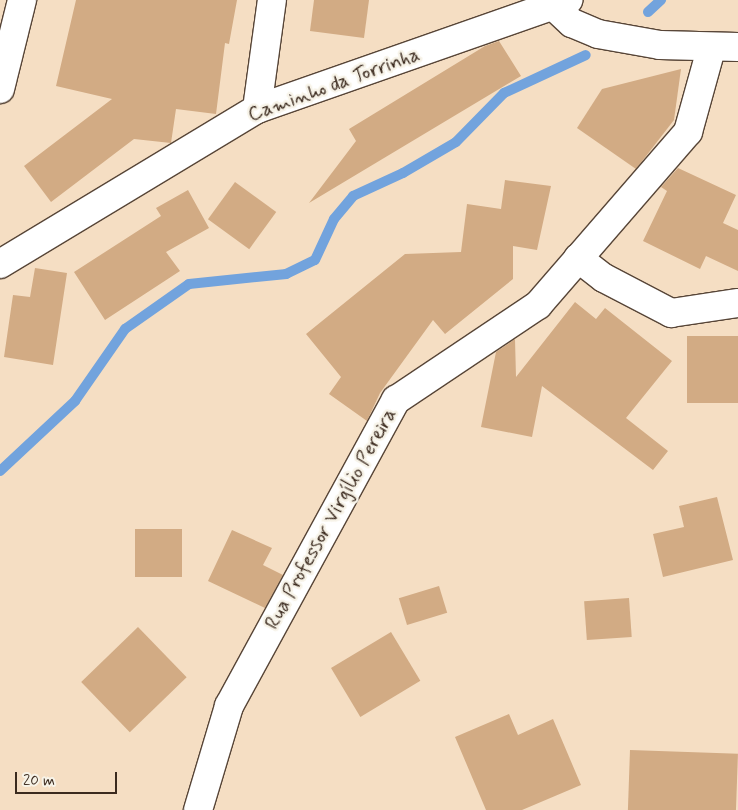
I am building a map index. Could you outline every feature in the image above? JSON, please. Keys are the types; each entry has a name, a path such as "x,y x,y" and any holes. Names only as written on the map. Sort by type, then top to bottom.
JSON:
{"street":[{"path":"0,90 22,0"},
{"path":"257,109 272,0"},
{"path":"556,2 572,24 598,34 660,45 711,48 738,47"},
{"name":"Caminho da Torrinha","path":"1,260 257,109 556,2"},
{"name":"Rua Professor Virgílio Pereira","path":"198,810 229,706 396,400 538,305 688,132 711,48"},
{"path":"578,258 604,278 672,313 738,303"}],"building":[{"path":"76,0 237,0 229,44 225,43 216,114 176,109 171,143 134,139 51,202 24,166 112,99 56,86"},
{"path":"314,0 369,0 364,38 310,31"},
{"path":"499,41 521,76 309,203 356,141 349,129 485,46"},
{"path":"681,69 674,120 636,169 577,128 602,89"},
{"path":"678,168 736,195 723,223 738,230 738,271 706,256 700,269 643,241 667,191 661,187"},
{"path":"505,180 551,186 537,250 513,246 513,279 445,334 433,320 380,393 367,421 329,394 341,377 306,334 405,254 461,252 467,204 501,209"},
{"path":"235,182 276,212 249,249 208,219"},
{"path":"188,190 209,228 166,252 180,271 105,320 74,272 161,216 156,208"},
{"path":"35,268 67,273 53,365 4,357 13,295 30,297"},
{"path":"575,302 596,319 605,308 672,361 626,418 668,451 653,470 542,386 532,437 481,427 496,352 515,339 516,377"},
{"path":"687,336 738,336 738,403 687,403"},
{"path":"717,497 733,560 663,577 653,534 684,527 679,506"},
{"path":"135,529 182,529 182,577 135,577"},
{"path":"232,530 272,548 263,565 283,575 265,608 208,581"},
{"path":"439,586 447,613 407,625 399,598"},
{"path":"629,598 632,637 587,640 584,601"},
{"path":"138,627 187,677 130,732 81,682"},
{"path":"391,632 420,681 360,717 331,668"},
{"path":"509,714 518,735 553,719 581,785 522,810 486,810 455,737"},
{"path":"630,750 738,754 736,810 628,810"}],"waterway":[{"path":"648,12 661,0"},
{"path":"0,471 75,401 125,329 189,284 286,274 315,260 334,219 353,196 403,173 456,142 504,93 586,55"}]}
